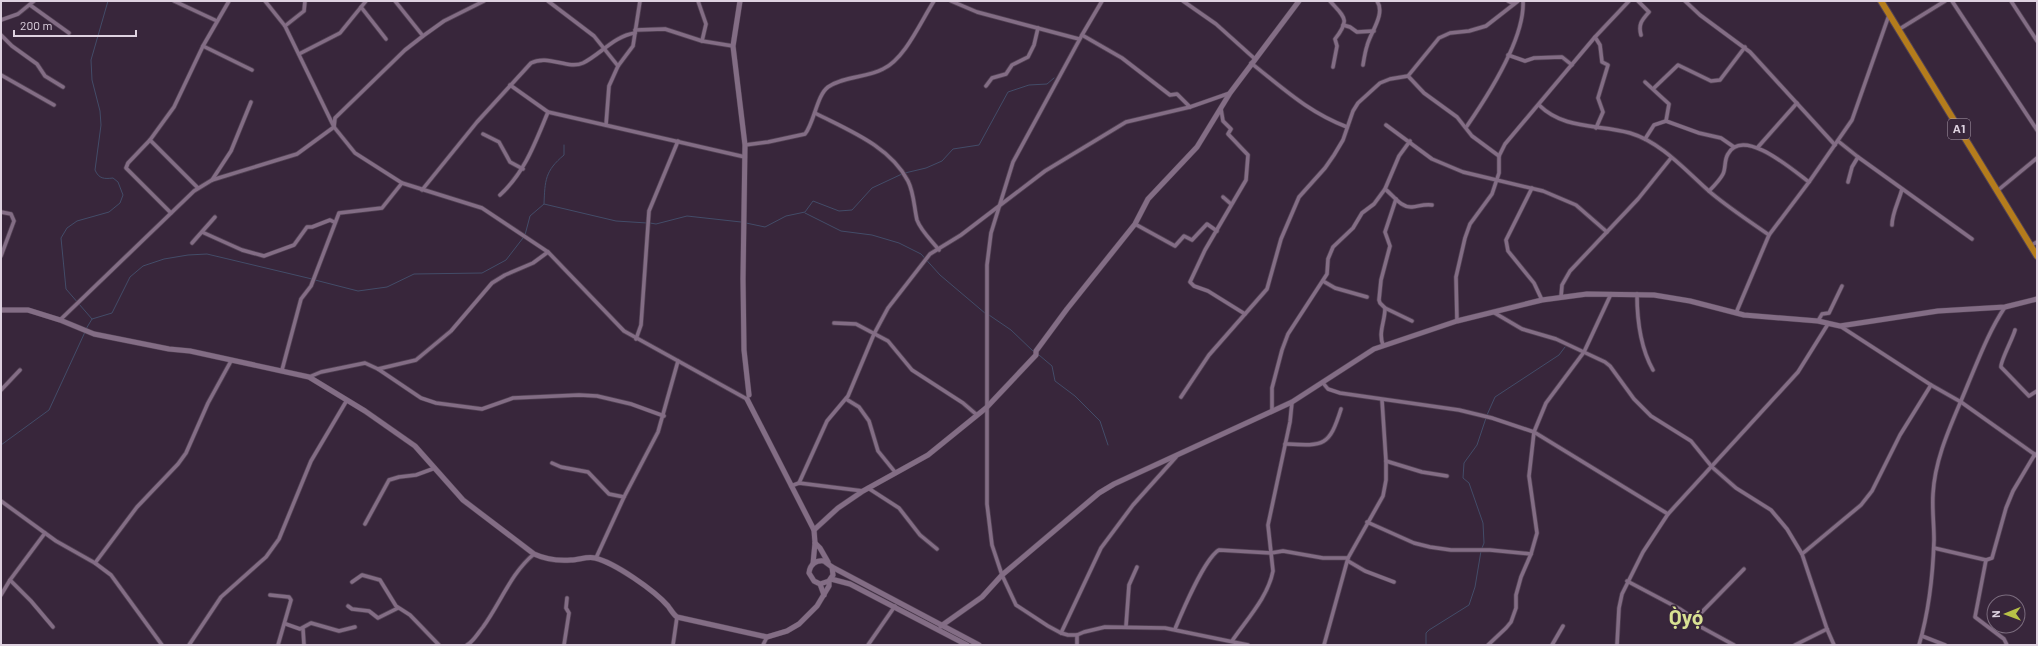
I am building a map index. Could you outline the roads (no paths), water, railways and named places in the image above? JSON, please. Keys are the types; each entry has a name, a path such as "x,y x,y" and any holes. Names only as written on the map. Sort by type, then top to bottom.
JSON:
{"highway":[{"name":"A1","path":"1882,1 1898,30 2037,256"}],"street":[{"path":"1,20 18,14 34,1"},
{"path":"174,1 217,21"},
{"path":"171,212 126,168 128,163 150,140 174,108 203,46 229,1"},
{"path":"265,1 285,26 334,127 355,152 402,183 482,208 548,252 613,321 636,339 746,396"},
{"path":"285,26 302,14 305,1"},
{"path":"299,54 340,33 366,1"},
{"path":"395,1 423,36"},
{"path":"60,320 171,212 198,188 212,180 297,154 334,127 335,118 399,56 423,36 444,21 484,1"},
{"path":"548,1 594,36 618,66"},
{"path":"606,125 609,86 618,66 633,46 636,37 635,31 640,1"},
{"path":"698,1 706,24 702,41"},
{"path":"740,1 733,46 745,145 742,230 746,396 749,405 814,530 815,543 810,576 814,581 820,584 824,595"},
{"path":"745,145 801,136 809,130 815,113 828,88 846,79 882,70 891,64 903,50 934,1"},
{"path":"952,1 977,12 1079,40"},
{"path":"1102,1 1012,162 998,207 988,254 986,408 987,504 989,531 1002,575 1016,605 1061,633 1077,635 1105,627 1126,626 1175,629 1248,645"},
{"path":"1183,1 1216,24 1253,61 1306,107 1324,118 1347,128"},
{"path":"814,530 838,508 896,472 928,455 986,408 1036,353 1067,308 1135,224 1148,199 1197,147 1230,93 1299,1"},
{"path":"1330,1 1344,15 1343,24 1335,39 1337,46 1333,67"},
{"path":"1363,65 1367,44 1374,31 1380,8 1377,1"},
{"path":"1508,1 1516,2"},
{"path":"1466,126 1484,102 1508,55 1519,27 1523,1"},
{"path":"1457,321 1456,276 1465,238 1470,224 1489,199 1498,180 1499,156 1505,144 1539,106 1595,37 1630,1"},
{"path":"1638,1 1649,12 1640,21 1639,28 1641,35"},
{"path":"1685,1 1700,15 1745,47 1835,145"},
{"path":"1898,30 1945,1"},
{"path":"1952,1 1996,65 2037,130"},
{"path":"2011,1 2037,41"},
{"path":"1181,397 1209,355 1266,289 1281,239 1299,197 1326,168 1343,140 1358,103 1375,86 1390,79 1408,76 1439,38 1450,33 1469,31 1486,26 1516,2"},
{"path":"30,5 69,33"},
{"path":"361,7 386,39"},
{"path":"1736,313 1769,235 1838,141 1857,108 1889,15"},
{"path":"1343,24 1357,32 1374,31"},
{"path":"986,86 992,78 1006,74 1012,66 1028,57 1034,45 1038,28"},
{"path":"422,190 477,122 531,63 537,60 580,64 620,38 635,31 665,29 702,41 733,46"},
{"path":"1,34 12,46 37,64 45,76 63,87"},
{"path":"1082,35 1122,58 1170,96 1177,94 1190,107"},
{"path":"1595,37 1600,45 1602,62 1608,65 1598,98 1603,112 1596,128"},
{"path":"203,46 252,70"},
{"path":"1654,88 1678,65 1710,81 1715,82 1720,80 1745,47"},
{"path":"1508,55 1525,61 1534,58 1562,58 1572,65"},
{"path":"1,75 54,105"},
{"path":"1408,76 1424,93 1457,117 1466,126 1472,136 1499,156"},
{"path":"1645,82 1654,88 1669,105 1666,121"},
{"path":"510,85 548,112 745,157"},
{"path":"799,482 828,421 846,399 874,334 888,308 914,272 930,254 939,250 961,235 1045,171 1126,122 1190,107 1230,93"},
{"path":"212,180 231,150 251,102"},
{"path":"1758,147 1797,103"},
{"path":"1539,106 1546,113 1560,120 1596,128 1630,133 1645,139 1671,158 1736,212 1769,235"},
{"path":"1221,109 1223,121 1231,129 1228,134 1248,155 1246,180 1230,204 1190,282 1194,286 1208,291 1245,314"},
{"path":"500,195 513,183 523,169 548,112"},
{"path":"815,113 862,137 894,161 908,181 919,224 939,250"},
{"path":"1645,139 1654,125 1666,121 1699,133 1721,138 1734,147"},
{"path":"1386,125 1438,161 1463,172 1532,188 1576,205 1606,232"},
{"path":"483,134 495,138 510,162 523,169"},
{"path":"150,140 198,188"},
{"path":"636,339 641,325 648,211 678,141"},
{"path":"1838,141 1902,190 1972,239"},
{"path":"1272,412 1272,388 1282,350 1292,327 1323,281 1328,269 1328,258 1333,247 1353,228 1362,213 1374,204 1385,189 1399,156 1410,142"},
{"path":"1709,191 1723,174 1728,153 1734,147 1741,145 1758,147 1809,182"},
{"path":"1848,182 1852,167 1858,157"},
{"path":"1561,297 1562,285 1570,271 1638,199 1671,158"},
{"path":"1997,191 2037,158"},
{"path":"282,370 301,299 311,286 339,212 382,208 402,183"},
{"path":"1532,188 1506,240 1508,251 1534,283 1542,300"},
{"path":"1385,189 1396,199 1410,207 1423,204 1432,204"},
{"path":"1892,225 1893,214 1899,203 1902,190"},
{"path":"1223,197 1230,204"},
{"path":"1396,199 1385,232 1390,246 1381,280 1380,303 1385,308 1412,321"},
{"path":"1,212 11,214 14,220 1,256"},
{"path":"192,243 215,217"},
{"path":"202,232 242,250 264,256 294,245 307,227 312,227 330,220 334,222"},
{"path":"1135,224 1175,246 1184,236 1192,240 1207,224 1217,231"},
{"path":"2030,246 2037,242"},
{"path":"378,369 409,363 416,360 451,331 492,284 505,275 533,263 548,252"},
{"path":"1323,281 1336,288 1367,297"},
{"path":"1818,321 1822,314 1829,313 1842,286"},
{"path":"1488,645 1511,622 1516,608 1516,595 1518,587 1531,554 1537,533 1529,476 1534,432 1546,403 1584,352 1611,294"},
{"path":"941,626 982,597 1002,575 1099,493 1122,479 1176,457 1292,402 1344,368 1383,345 1457,321 1542,300 1561,297 1611,294 1637,294 1690,301 1736,313 1818,321 1840,326 1951,310 2006,307 2036,299"},
{"path":"1637,294 1638,320 1642,340 1646,358 1653,370"},
{"path":"1919,645 1922,636 1933,568 1933,494 1937,465 1984,347 1997,319 2006,307"},
{"path":"1383,345 1380,331 1385,317 1385,308"},
{"path":"1,310 28,310 60,320 94,334 169,349 190,351 231,361 282,370 309,378 347,400 415,446 463,500 534,554 547,559 562,560 596,558 640,582 668,606 672,613 677,617 767,637 787,631 796,626 815,609 829,586 832,567"},
{"path":"1492,312 1522,329 1556,339 1610,366 1642,407 1651,416 1691,441 1712,467 1736,488 1771,510 1787,529 1802,554 1826,629 1834,645"},
{"path":"834,323 854,324 890,343 916,373 963,403 977,416"},
{"path":"1617,645 1619,608 1628,581 1643,552 1668,514 1798,372 1828,324"},
{"path":"1840,326 1931,385 1961,402 2036,455 2013,491 2006,508 1993,556 1986,560 1934,548"},
{"path":"2015,330 2008,349 2001,362 2001,367 2030,396 2037,391"},
{"path":"95,563 137,507 178,464 186,453 208,403 231,361"},
{"path":"596,558 624,497 658,432 664,416 678,362"},
{"path":"309,378 320,372 362,364 378,369 421,398 436,403 482,409 513,398 591,395 631,404 664,416"},
{"path":"1,390 20,370"},
{"path":"1323,383 1333,391 1382,400 1459,410 1492,418 1534,432 1668,514"},
{"path":"1802,554 1861,504 1872,491 1900,436 1931,385"},
{"path":"846,399 859,407 869,421 879,453 896,472"},
{"path":"189,645 221,597 266,557 279,539 311,461 347,400"},
{"path":"1324,645 1348,559 1382,496 1386,480 1382,400"},
{"path":"1232,641 1265,594 1273,571 1268,525 1292,402"},
{"path":"1285,444 1313,445 1326,441 1334,429 1341,409"},
{"path":"1061,633 1101,548 1133,505 1176,457"},
{"path":"1386,461 1422,472 1447,476"},
{"path":"552,463 561,467 588,472 609,494 624,497"},
{"path":"365,524 389,480 398,477 416,475 435,468"},
{"path":"791,486 799,482 866,490 899,508 920,535 937,549"},
{"path":"1,500 45,533 95,563 117,582 162,645"},
{"path":"1367,522 1414,543 1451,550 1490,550 1531,554"},
{"path":"1,595 10,580 45,533"},
{"path":"815,543 832,567 897,602 967,645"},
{"path":"1175,629 1188,599 1214,552 1225,550 1271,553 1283,551 1323,558 1348,559 1394,582"},
{"path":"467,645 476,636 493,613 520,567 534,554"},
{"path":"813,564 820,560 828,562"},
{"path":"1986,560 1974,617 2004,639 2007,645"},
{"path":"1126,626 1129,585 1137,567"},
{"path":"1694,619 1744,569"},
{"path":"352,582 362,575 377,578 383,582 398,608 410,615 439,645"},
{"path":"10,580 31,601 53,627"},
{"path":"820,584 830,580 850,584 894,608 941,626 980,645"},
{"path":"1628,581 1694,619 1701,627 1734,645"},
{"path":"270,595 290,598 291,603 286,624 278,645"},
{"path":"564,645 569,613 566,608 568,598"},
{"path":"868,645 897,602"},
{"path":"348,606 352,609 369,610 378,618 398,608"},
{"path":"673,645 677,617"},
{"path":"286,624 297,629 303,629 311,623 340,631 355,627"},
{"path":"1552,645 1563,626"},
{"path":"303,629 304,645"},
{"path":"1795,645 1826,629"},
{"path":"1077,635 1077,645"},
{"path":"1922,636 1945,645"},
{"path":"763,645 767,637"}],"waterway":[{"path":"92,319 66,289 61,238 67,228 77,221 109,212 120,203 123,195 118,182 113,178 100,177 95,170 101,125 100,111 92,80 91,60 108,1"},
{"path":"905,173 926,168 942,161 953,149 979,145 1008,92 1029,85 1047,84 1054,78"},
{"path":"544,204 547,176 553,166 564,155 564,145"},
{"path":"746,223 765,227 786,216 805,212 813,201 839,211 852,210 872,188 902,174"},
{"path":"525,235 530,216 544,204 616,221 647,223"},
{"path":"805,213 841,231 872,235 899,243 921,254 940,275 986,314"},
{"path":"650,223 656,224 687,216 741,222"},
{"path":"315,280 358,291 387,287 414,274 482,273 506,260 523,238"},
{"path":"86,329 92,319 112,313 130,277 143,266 164,259 188,255 207,254 312,279"},
{"path":"989,315 1011,330 1034,352"},
{"path":"1,445 49,410 85,332"},
{"path":"1487,415 1495,397 1559,355 1565,347"},
{"path":"1039,355 1052,366 1055,381 1075,396 1100,421 1108,445"},
{"path":"1482,548 1484,543 1483,523 1469,483 1463,478 1464,463 1477,445 1486,418"},
{"path":"1426,645 1426,633 1429,630 1469,605 1475,587 1481,551"}],"district":[{"name":"Ọ̀yọ́","path":"1686,618"}]}
